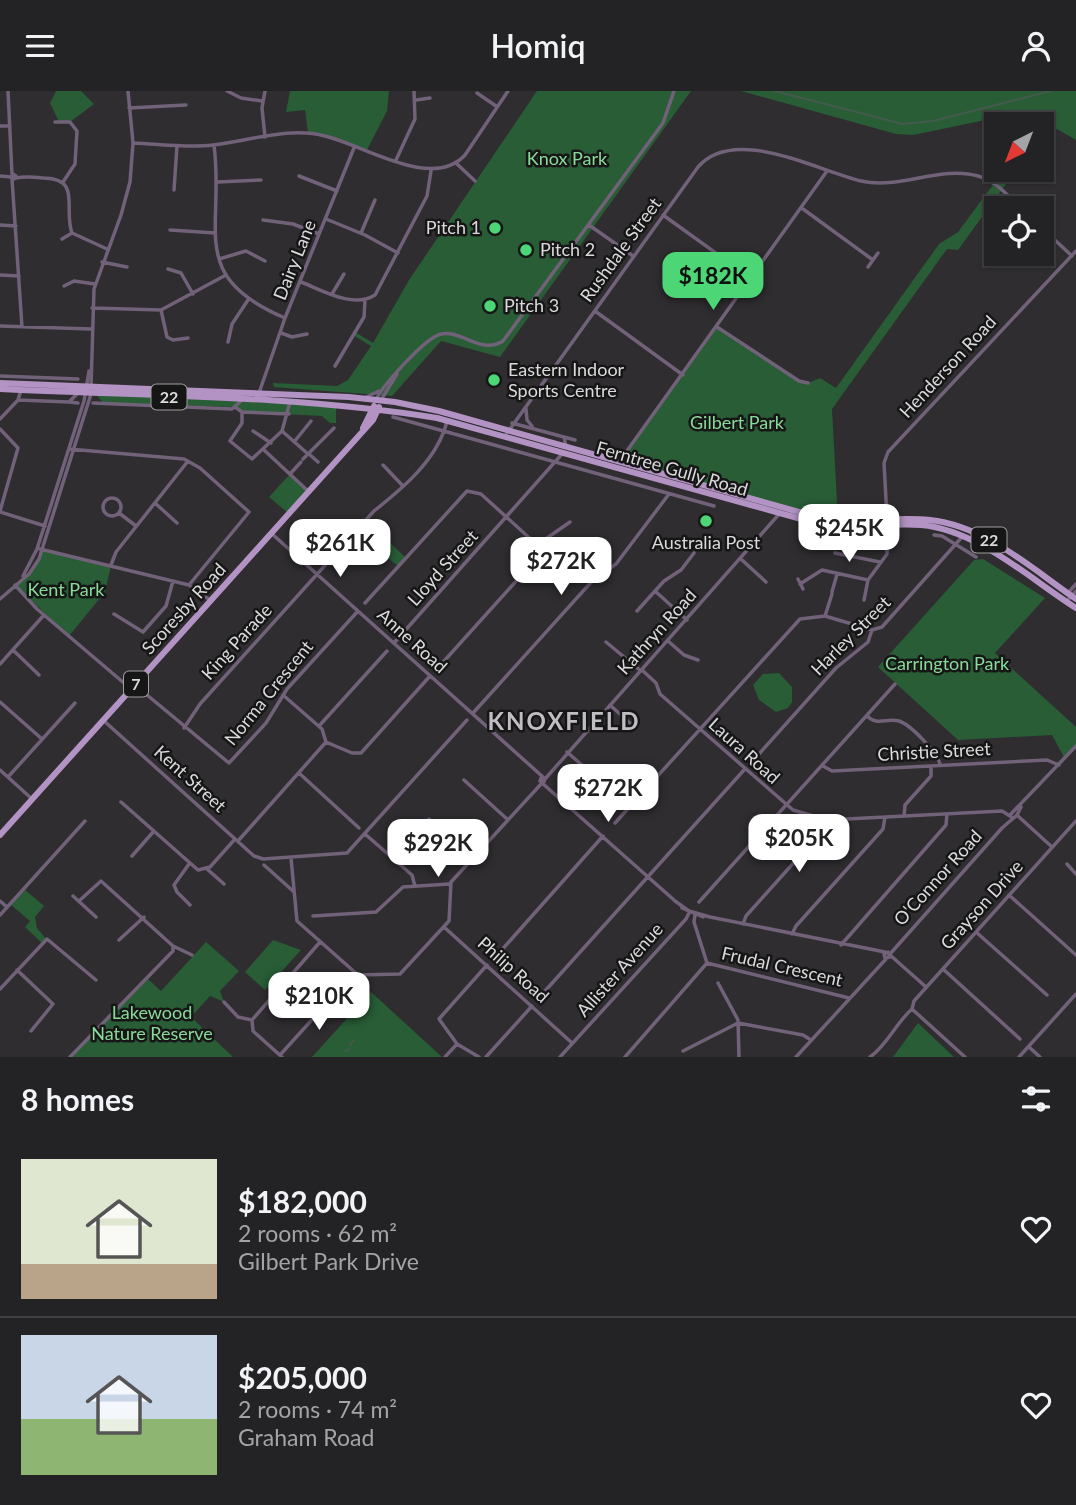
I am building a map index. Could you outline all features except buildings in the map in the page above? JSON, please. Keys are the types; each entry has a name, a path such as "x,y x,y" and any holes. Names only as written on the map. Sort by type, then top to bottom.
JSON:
{"main road":[{"name":"Ferntree Gully Road","path":"0,383 242,400 259,397 363,398 391,402 835,527 927,520 967,529 1015,557 1070,597 1076,608"},
{"name":"Ferntree Gully Road","path":"0,389 18,394 87,389 247,393 290,402 376,408 393,414 447,420 506,433"},
{"name":"7","path":"376,408 379,400"},
{"path":"355,407 369,421 393,414"},
{"name":"Scoresby Road","path":"0,835 309,491 360,433 376,408"},
{"name":"Ferntree Gully Road","path":"887,523 930,527 962,537 1070,597"},
{"path":"962,537 967,529"}],"street":[{"path":"8,91 22,327"},
{"path":"0,599 34,568 83,405 91,370 95,284 125,202 133,143 128,91"},
{"path":"227,91 237,97 262,101"},
{"path":"265,91 262,101 265,137"},
{"path":"396,160 413,127 416,100 414,91"},
{"path":"133,143 214,145 314,133 431,171 456,163 466,153 508,91"},
{"path":"363,398 381,390 441,334 486,346 503,341 663,123 674,91"},
{"path":"477,93 496,106"},
{"path":"416,100 430,98"},
{"path":"129,108 186,105"},
{"path":"55,122 70,122 76,131 75,164 63,182"},
{"path":"0,126 10,126"},
{"path":"720,144 721,150 747,148 883,184 956,174 974,175 994,184 1008,196"},
{"path":"214,145 218,182 215,233 219,259 226,275 248,300 285,318"},
{"path":"174,190 177,146"},
{"name":"Dairy Lane","path":"259,397 261,382 285,318 354,148"},
{"name":"Rushdale Street","path":"506,433 701,163 721,150"},
{"path":"456,163 475,181"},
{"path":"301,282 332,294 365,300 377,293 428,193 431,171"},
{"path":"618,465 803,209 827,171"},
{"path":"0,176 55,179 63,182 69,192 72,233"},
{"path":"299,176 337,191"},
{"path":"218,182 261,180"},
{"path":"361,233 375,200"},
{"path":"803,209 873,260"},
{"path":"663,215 752,279"},
{"path":"263,219 293,224 319,234"},
{"path":"326,219 361,233 398,253"},
{"path":"0,225 16,226"},
{"path":"589,225 634,257"},
{"path":"170,230 215,233"},
{"path":"72,233 107,249"},
{"path":"62,239 72,233"},
{"path":"1054,238 1074,255"},
{"path":"219,259 244,251 265,261"},
{"path":"868,267 878,253"},
{"name":"Henderson Road","path":"880,562 888,552 884,463 889,450 1074,255"},
{"path":"102,262 127,267"},
{"path":"167,269 181,273 194,294"},
{"path":"332,294 344,274"},
{"path":"0,275 19,276"},
{"path":"92,308 161,310 226,275"},
{"path":"64,286 74,281 95,284"},
{"path":"228,342 232,324 248,300"},
{"path":"335,366 364,317 365,300"},
{"path":"161,310 167,337 173,340 188,338"},
{"path":"595,311 683,375"},
{"path":"0,326 91,329"},
{"path":"717,327 799,381 808,383"},
{"path":"281,333 292,337 307,334"},
{"path":"69,402 87,389 91,370"},
{"path":"379,400 398,372"},
{"path":"0,376 71,379 103,403"},
{"name":"Dairy Lane","path":"247,393 261,382"},
{"path":"387,387 391,402"},
{"path":"379,400 381,390"},
{"path":"0,419 18,394"},
{"name":"Ferntree Gully Road","path":"18,394 83,405"},
{"path":"234,407 242,400"},
{"path":"242,412 242,422 230,437 231,443 250,459 264,450 282,431 289,414 290,402"},
{"path":"93,403 234,407 242,412 289,414"},
{"path":"526,407 527,420 536,429"},
{"name":"Ferntree Gully Road","path":"393,414 444,431 714,506"},
{"name":"King Parade","path":"184,728 198,707 374,511 387,503 440,445 447,420"},
{"path":"295,442 311,421"},
{"name":"Ferntree Gully Road","path":"512,423 575,440"},
{"path":"290,474 334,428"},
{"path":"0,429 20,446 0,512 47,526"},
{"path":"253,431 271,443"},
{"path":"282,431 318,462"},
{"path":"564,437 564,449"},
{"name":"Lloyd Street","path":"394,643 556,462 564,449"},
{"path":"71,450 169,456 188,461 249,512 188,585"},
{"path":"264,450 309,491"},
{"path":"111,566 114,554 188,461"},
{"path":"383,465 403,486"},
{"path":"365,603 465,492 481,494 537,545 538,554 534,561 436,670"},
{"path":"472,714 594,579 616,564 669,494"},
{"path":"109,498 117,500 121,505 119,513 111,516 105,513 104,502 109,498"},
{"path":"155,503 177,523"},
{"name":"Kathryn Road","path":"449,884 687,620 780,511"},
{"path":"119,513 136,526"},
{"path":"537,545 570,522"},
{"name":"Anne Road","path":"271,533 535,770 550,789 688,914 887,955 926,987"},
{"path":"934,535 976,557"},
{"name":"Harley Street","path":"759,754 836,668 868,642 872,630 882,627 962,537"},
{"path":"40,549 188,585 210,600"},
{"path":"835,552 880,562 868,580 864,600"},
{"path":"637,611 654,591 681,570 694,553"},
{"path":"741,559 766,582"},
{"path":"803,589 799,581 822,570 868,580"},
{"path":"825,616 838,573"},
{"path":"114,614 143,632 166,606 173,581"},
{"path":"1070,597 1076,584"},
{"name":"Norma Crescent","path":"15,585 44,615 229,763 266,723 284,695 358,611"},
{"path":"654,591 687,620"},
{"path":"0,664 44,615"},
{"path":"615,823 798,621 805,617 825,616 872,630"},
{"path":"668,641 684,655 698,660"},
{"name":"Laura Road","path":"606,642 642,670 655,682 660,694 785,806 825,820 1002,811 1014,815"},
{"path":"13,650 39,675"},
{"path":"319,726 387,651"},
{"path":"326,742 352,753 361,753 430,676"},
{"path":"699,902 895,684"},
{"path":"284,695 325,732"},
{"path":"0,702 42,739"},
{"path":"8,777 75,703"},
{"path":"610,705 633,726"},
{"path":"867,716 873,722 902,723 937,754 940,765"},
{"path":"121,802 189,864 198,870 207,869 326,742 326,719"},
{"name":"Kent Street","path":"103,720 258,859 291,858"},
{"path":"313,916 376,912 400,889 449,884 450,918 444,927 404,971 396,975 358,975 295,919 291,858 344,855 467,720"},
{"name":"O'Connor Road","path":"887,955 1076,746"},
{"path":"567,753 591,773"},
{"name":"Christie Street","path":"822,765 831,771 1050,760 1058,766"},
{"path":"904,816 904,806 930,777 931,767"},
{"path":"0,770 33,799"},
{"path":"545,991 744,770"},
{"path":"299,773 359,828"},
{"path":"464,781 507,819"},
{"path":"841,945 844,938 946,825 947,814"},
{"path":"1014,815 1052,847"},
{"path":"792,934 796,926 884,828 884,817"},
{"path":"429,820 472,858"},
{"path":"743,924 747,914 823,830 825,820"},
{"path":"0,915 85,821"},
{"name":"Grayson Drive","path":"870,1057 883,1047 895,1025 912,1009 926,987 1076,821"},
{"path":"132,856 153,831"},
{"path":"365,834 412,876 415,886"},
{"path":"500,952 603,836"},
{"path":"189,864 176,879 174,886 190,905"},
{"path":"1068,864 1076,874"},
{"path":"264,865 293,891"},
{"path":"207,869 224,884"},
{"path":"79,901 100,881 144,917 173,946 192,955"},
{"path":"1009,895 1076,955"},
{"path":"73,896 96,917"},
{"path":"0,901 8,907"},
{"path":"688,914 696,916 696,926 707,963"},
{"name":"Allister Avenue","path":"560,1057 688,914"},
{"path":"119,940 144,917"},
{"name":"Philip Road","path":"444,927 572,1042"},
{"path":"976,932 1047,995"},
{"path":"0,989 47,939 96,980"},
{"path":"251,1020 320,942"},
{"path":"70,1057 148,979 172,953 173,946"},
{"path":"796,1057 887,955"},
{"name":"Frudal Crescent","path":"625,1057 707,963 849,998"},
{"path":"479,1057 457,1044 439,1019 487,965"},
{"path":"943,969 1020,1039"},
{"path":"17,970 53,1003 31,1031"},
{"path":"718,983 738,1023 739,1057"},
{"path":"332,986 343,996"},
{"path":"251,1020 253,1031 281,1056 338,991"},
{"path":"1019,1057 1076,994"},
{"path":"225,1002 238,1018 251,1020"},
{"path":"486,1057 532,1006"},
{"path":"912,1009 965,1057"},
{"path":"683,1051 738,1023 810,1039"},
{"path":"445,1057 457,1044"},
{"path":"1028,1047 1040,1057"}],"green space":[{"path":"56,91 81,91 94,104 70,122 59,122 50,103"},
{"path":"290,91 389,91 387,111 367,150 308,133 305,110 286,112"},
{"name":"Knox Park","path":"537,91 691,91 500,357 441,341 392,396 274,387 273,383 337,386 348,380 371,346 353,335 355,332 373,343 409,280"},
{"path":"741,91 1076,91 1076,140 1057,129 1054,130 1054,112 1033,110 984,112 984,120 913,135 896,134"},
{"name":"Gilbert Park","path":"995,182 1007,182 997,196 985,196"},
{"name":"Gilbert Park","path":"984,197 984,214 958,250 947,249 832,409 838,521 619,462 717,327 799,381 808,383 820,378 836,388 939,244 958,232"},
{"path":"96,394 336,406 336,423 330,423 322,416 242,412 235,407 103,403"},
{"path":"290,474 308,491 288,513 269,497"},
{"path":"366,520 405,557 398,566 355,532"},
{"name":"Kent Park","path":"42,550 111,566 105,592 69,636 15,585 29,574"},
{"name":"Carrington Park","path":"983,559 1045,598 995,653 1076,727 1076,746 1065,759 1052,735 958,740 878,667 974,560"},
{"path":"779,673 792,687 792,702 788,708 776,712 759,700 753,685 763,674"},
{"path":"24,889 44,906 35,917 37,928 46,939 42,943 25,927 30,921 10,904"},
{"path":"273,940 301,950 265,990 245,972"},
{"name":"Lakewood Nature Reserve","path":"206,942 239,971 220,991 224,1002 210,996 191,1017 233,1057 70,1057 148,979 161,991"},
{"path":"371,992 442,1057 312,1057"},
{"path":"918,1023 954,1057 893,1057"}],"waterway":[{"path":"775,91 903,124 933,121 1051,91"},
{"path":"350,1045 354,1040"}],"place":[{"name":"Pitch 1","path":"495,228"},
{"name":"Pitch 2","path":"526,250"},
{"name":"Pitch 3","path":"490,306"},
{"name":"Eastern Indoor Sports Centre","path":"494,380"},
{"name":"Australia Post","path":"706,521"}],"district":[{"name":"KNOXFIELD","path":"564,722"}]}
